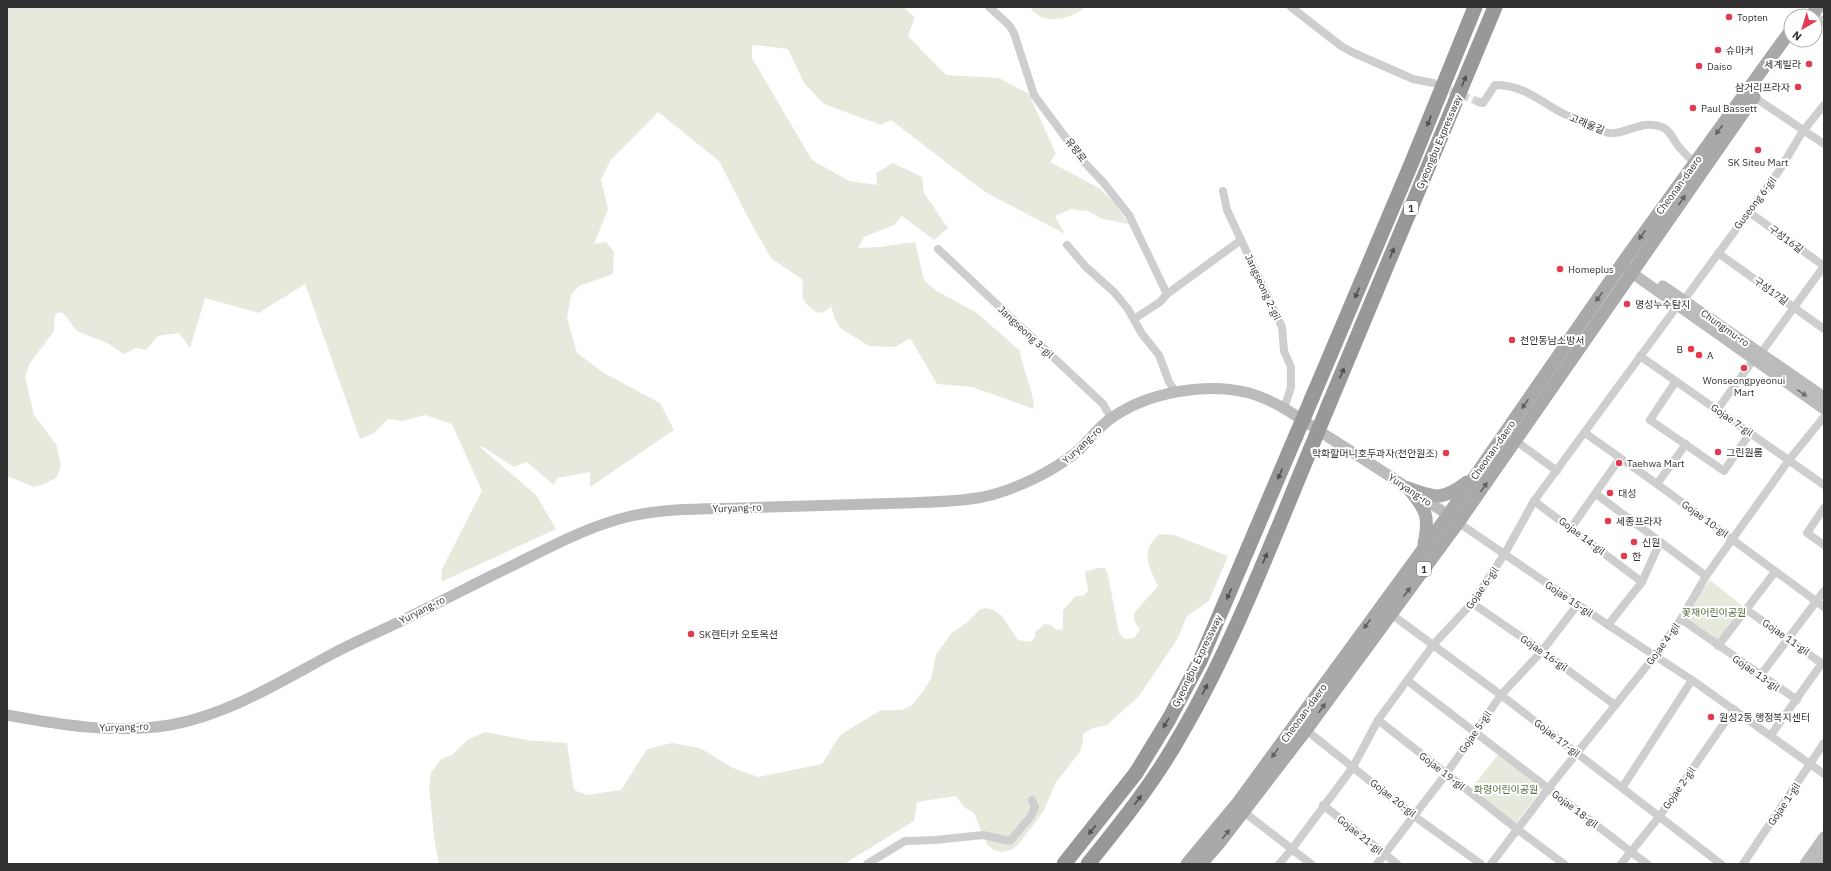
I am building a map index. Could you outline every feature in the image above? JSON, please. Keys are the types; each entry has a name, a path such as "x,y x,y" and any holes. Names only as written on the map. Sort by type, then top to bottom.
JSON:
{"highway":[{"name":"Gyeongbu Expressway","path":"1064,864 1136,773 1169,719 1202,654 1412,162 1475,7"},
{"name":"Gyeongbu Expressway","path":"1088,864 1148,787 1181,735 1207,686 1255,581 1495,7"}],"main road":[{"name":"Cheonan-daero","path":"1187,864 1237,804 1424,548 1453,519 1516,441 1694,162 1783,41"},
{"name":"Cheonan-daero","path":"1201,864 1244,812 1391,614 1453,519 1478,472 1788,48"},
{"path":"1408,488 1437,497 1453,493 1478,472"},
{"path":"1408,488 1426,512 1428,527 1424,548"}],"street":[{"name":"유량로","path":"989,7 1009,25 1014,32 1034,95 1083,161 1103,182 1129,215 1167,294"},
{"path":"1291,7 1341,46 1354,53 1413,79 1433,83"},
{"name":"고래울길","path":"1479,102 1483,103 1495,84 1513,87 1532,94 1565,115 1590,123 1607,132 1622,132 1644,124 1661,127 1667,130 1680,148 1694,162"},
{"path":"1754,97 1803,132 1824,144"},
{"name":"Guseong 6-gil","path":"1681,302 1779,171 1803,132 1824,105"},
{"name":"Jangseong 2-gil","path":"1223,190 1226,210 1282,327 1284,351 1291,367 1291,387 1284,409"},
{"name":"구성16길","path":"1749,212 1824,266"},
{"path":"1134,319 1160,302 1167,294 1241,240"},
{"path":"1067,245 1086,267 1114,292 1134,319 1142,334 1159,355 1169,382 1176,392"},
{"name":"Jangseong 3-gil","path":"938,249 1103,404 1111,418"},
{"name":"구성17길","path":"1718,253 1824,329"},
{"name":"Chungmu-ro","path":"1629,266 1757,356 1824,409"},
{"path":"1757,356 1824,266"},
{"name":"Gojae 6-gil","path":"1278,864 1292,849 1352,767 1378,720 1433,645 1472,604 1504,555 1534,501 1681,302"},
{"name":"Gojae 7-gil","path":"1640,356 1824,485"},
{"name":"Chungmu-ro","path":"1757,356 1824,397"},
{"name":"Chungmu-ro","path":"1717,410 1757,356"},
{"path":"1676,381 1650,420 1724,471 1750,433"},
{"name":"Yuryang-ro","path":"7,715 63,725 98,729 125,729 169,725 201,717 251,698 338,651 572,536 614,520 634,515 681,510 934,502 985,497 1025,482 1061,464 1111,418 1125,409 1150,399 1188,390 1231,390 1248,393 1284,409 1408,488 1453,519"},
{"name":"Gojae 4-gil","path":"1491,864 1548,789 1654,657 1681,619 1706,576 1789,460 1824,416"},
{"name":"Gojae 10-gil","path":"1585,433 1824,607"},
{"path":"1516,441 1557,471"},
{"path":"1657,484 1686,444"},
{"path":"1571,528 1620,458"},
{"path":"1596,494 1706,576"},
{"name":"Gojae 14-gil","path":"1534,501 1642,582"},
{"path":"1824,508 1807,532 1824,545"},
{"name":"Gojae 15-gil","path":"1453,519 1654,657 1692,680 1824,774"},
{"path":"1608,625 1642,582 1660,542"},
{"path":"1718,646 1775,572"},
{"path":"1760,676 1824,591"},
{"name":"Gojae 16-gil","path":"1472,604 1542,651 1615,705"},
{"name":"Gojae 5-gil","path":"1377,864 1446,774 1501,695 1542,651 1578,604"},
{"name":"Gojae 11-gil","path":"1747,610 1823,664"},
{"name":"Gojae 17-gil","path":"1391,614 1501,695 1721,864"},
{"name":"Gojae 13-gil","path":"1681,619 1760,676 1797,700"},
{"path":"1771,735 1823,664"},
{"path":"1622,788 1692,680"},
{"name":"Gojae 18-gil","path":"1408,681 1647,864"},
{"name":"Gojae 2-gil","path":"1621,864 1659,817 1734,709"},
{"name":"Gojae 19-gil","path":"1378,720 1517,830 1564,864"},
{"name":"Gojae 20-gil","path":"1306,730 1414,816 1481,864"},
{"name":"Gojae 1-gil","path":"1743,864 1824,743"},
{"path":"867,864 905,841 984,835 1010,841 1031,816 1035,807 1032,800"},
{"name":"Gojae 21-gil","path":"1323,805 1397,864"},
{"path":"1244,812 1311,864"},
{"path":"1805,864 1824,837"},
{"path":"1816,864 1824,852"}],"green space":[{"path":"7,7 903,7 915,17 908,36 946,75 999,78 1029,94 1056,154 1050,162 1099,188 1115,203 1129,224 1102,219 1088,211 1071,209 1055,216 1065,234 985,192 891,120 881,125 824,104 804,83 788,49 752,45 752,58 812,160 849,181 877,185 876,173 893,163 922,177 924,193 948,228 934,240 902,216 894,225 864,237 858,248 879,247 915,242 924,280 935,290 977,313 1020,351 1032,394 1034,409 972,387 937,384 910,338 895,347 869,346 840,328 835,319 831,306 826,311 818,313 809,306 804,300 803,296 803,280 771,258 719,161 658,112 610,161 601,180 608,209 594,244 606,242 614,252 613,274 579,286 571,295 567,318 577,353 604,373 660,403 674,430 590,487 590,472 557,478 554,485 527,462 514,467 485,448 479,446 536,495 556,529 441,582 442,569 482,491 452,424 425,415 402,421 388,419 374,433 360,439 305,284 259,313 205,298 190,348 179,333 158,336 146,350 136,348 124,354 107,343 77,331 62,312 55,314 54,331 30,363 25,376 34,415 57,446 61,466 57,477 45,484 34,487 7,476"},
{"path":"1030,7 1085,7 1079,12 1064,18 1049,19 1035,13"},
{"path":"1159,534 1174,535 1228,556 1209,601 1187,616 1178,638 1139,696 1107,725 1093,728 1083,734 1083,742 1080,752 1056,782 1043,812 1018,845 1011,850 1002,852 993,850 986,843 974,813 964,807 956,796 917,802 914,821 844,864 439,864 435,844 429,788 431,773 441,759 452,755 467,740 485,732 527,740 567,743 574,790 586,795 621,790 647,749 672,743 700,748 733,768 758,777 822,764 840,735 881,710 901,710 911,706 931,679 936,654 952,633 970,620 979,610 985,608 994,610 1002,616 1018,640 1031,642 1035,637 1035,632 1045,624 1051,625 1056,630 1063,629 1063,610 1076,596 1083,596 1088,591 1085,572 1097,568 1105,568 1108,575 1119,633 1125,639 1134,638 1140,630 1134,620 1134,613 1158,586 1151,572 1148,553 1149,547"},
{"name":"꽃재어린이공원","path":"1710,580 1745,608 1720,640 1716,641 1686,619 1685,613"},
{"name":"화령어린이공원","path":"1498,755 1542,789 1517,822 1513,823 1470,790"}],"tunnel":[{"path":"1439,86 1479,102"}],"place":[{"name":"Topten","path":"1729,17"},
{"name":"슈마커","path":"1718,50"},
{"name":"세계빌라","path":"1809,64"},
{"name":"Daiso","path":"1699,66"},
{"name":"삼거리프라자","path":"1798,87"},
{"name":"Paul Bassett","path":"1693,108"},
{"name":"SK Siteu Mart","path":"1758,150"},
{"name":"Homeplus","path":"1560,269"},
{"name":"명성누수탐지","path":"1627,304"},
{"name":"천안동남소방서","path":"1512,340"},
{"name":"B","path":"1691,349"},
{"name":"A","path":"1699,355"},
{"name":"Wonseongpyeonui Mart","path":"1744,368"},
{"name":"그린원룸","path":"1718,452"},
{"name":"학화할머니호두과자(천안원조)","path":"1446,453"},
{"name":"Taehwa Mart","path":"1619,463"},
{"name":"대성","path":"1610,493"},
{"name":"세종프라자","path":"1608,521"},
{"name":"신원","path":"1634,542"},
{"name":"한","path":"1624,556"},
{"name":"SK렌터카 오토옥션","path":"691,634"},
{"name":"원성2동 행정복지센터","path":"1711,717"}]}
